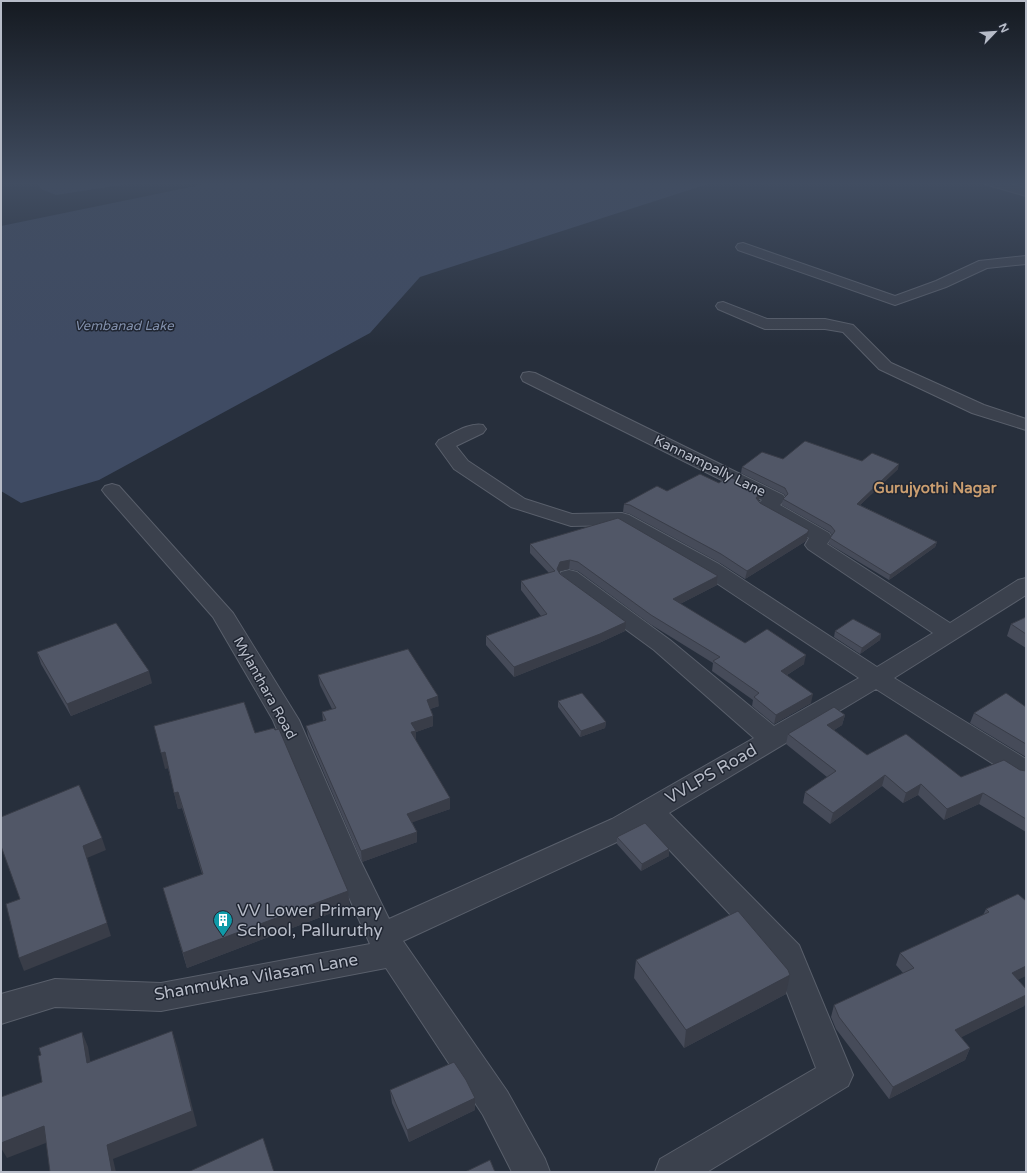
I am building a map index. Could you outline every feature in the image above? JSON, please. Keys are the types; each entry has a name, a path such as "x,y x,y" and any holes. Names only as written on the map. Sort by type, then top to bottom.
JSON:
{"street":[{"path":"743,247 895,301 941,284 984,264 1026,260"},
{"path":"723,306 765,324 825,324 848,328 885,366 978,409 1026,425"},
{"name":"Kannampally Lane","path":"529,377 776,499 766,506 822,537 815,545 949,634"},
{"path":"477,429 445,444 461,465 518,503 571,520 622,519 711,569 876,678 1026,772"},
{"name":"Mylanthara Road","path":"112,490 222,612 286,720 346,860 387,945 495,1103 532,1172"},
{"path":"569,577 662,644 772,739"},
{"name":"VVLPS Road","path":"387,945 622,827 876,678 1026,585"},
{"path":"649,810 788,954 836,1075 673,1172"},
{"name":"Shanmukha Vilasam Lane","path":"1,1009 55,993 161,997 387,945"}],"water":[{"name":"Vembanad Lake","path":"1,237 545,237 420,277 370,333 99,480 21,503 1,491"}],"building":[{"path":"805,441 862,461 872,453 899,464 857,504 937,542 890,575 830,538 835,531 831,526 783,499 788,494 785,488 742,467 762,452 783,459"},
{"path":"700,474 719,483 728,476 761,492 756,498 760,503 809,530 807,533 747,571 721,554 630,505 624,504 657,486 667,491"},
{"path":"618,518 718,576 673,599 745,643 767,629 806,655 781,671 813,694 776,715 754,697 759,693 713,661 720,657 651,615 578,562 570,560 560,562 557,569 560,574 626,622 600,634 514,667 486,636 547,614 521,581 555,571 530,544"},
{"path":"1026,617 1026,634 1011,624"},
{"path":"853,619 881,634 862,648 835,631"},
{"path":"116,623 149,671 67,704 37,652"},
{"path":"408,649 438,696 427,700 433,716 411,723 416,731 411,732 450,798 407,814 417,832 361,851 306,726 326,720 322,712 336,708 318,675"},
{"path":"582,693 606,722 581,731 558,701"},
{"path":"1006,693 1026,707 1026,744 974,713"},
{"path":"244,702 255,733 274,728 275,730 279,729 348,891 183,953 163,888 203,874 178,792 174,793 165,752 161,753 154,726"},
{"path":"834,707 845,715 827,725 867,755 906,734 961,777 1004,760 1020,770 1026,771 1026,819 983,793 947,809 921,784 906,793 885,775 833,813 805,792 836,771 788,734"},
{"path":"79,785 102,838 83,846 107,923 19,958 6,904 20,899 1,846 1,817"},
{"path":"645,823 669,849 642,864 617,837"},
{"path":"1018,894 1026,901 1026,966 1012,973 1026,989 1026,995 955,1030 970,1048 893,1087 839,1017 834,1005 914,968 900,953 989,912 986,909"},
{"path":"738,911 788,970 790,975 686,1030 636,960"},
{"path":"172,1031 192,1111 107,1145 112,1172 50,1172 44,1126 1,1143 1,1097 42,1082 38,1056 41,1055 39,1048 82,1032 87,1063"},
{"path":"454,1062 466,1080 475,1098 407,1130 390,1090"},
{"path":"263,1138 274,1172 188,1172"},
{"path":"490,1160 495,1172 465,1172"}],"place":[{"name":"VV Lower Primary School, Palluruthy","path":"223,937"}],"district":[{"name":"Gurujyothi Nagar","path":"935,488"}]}
